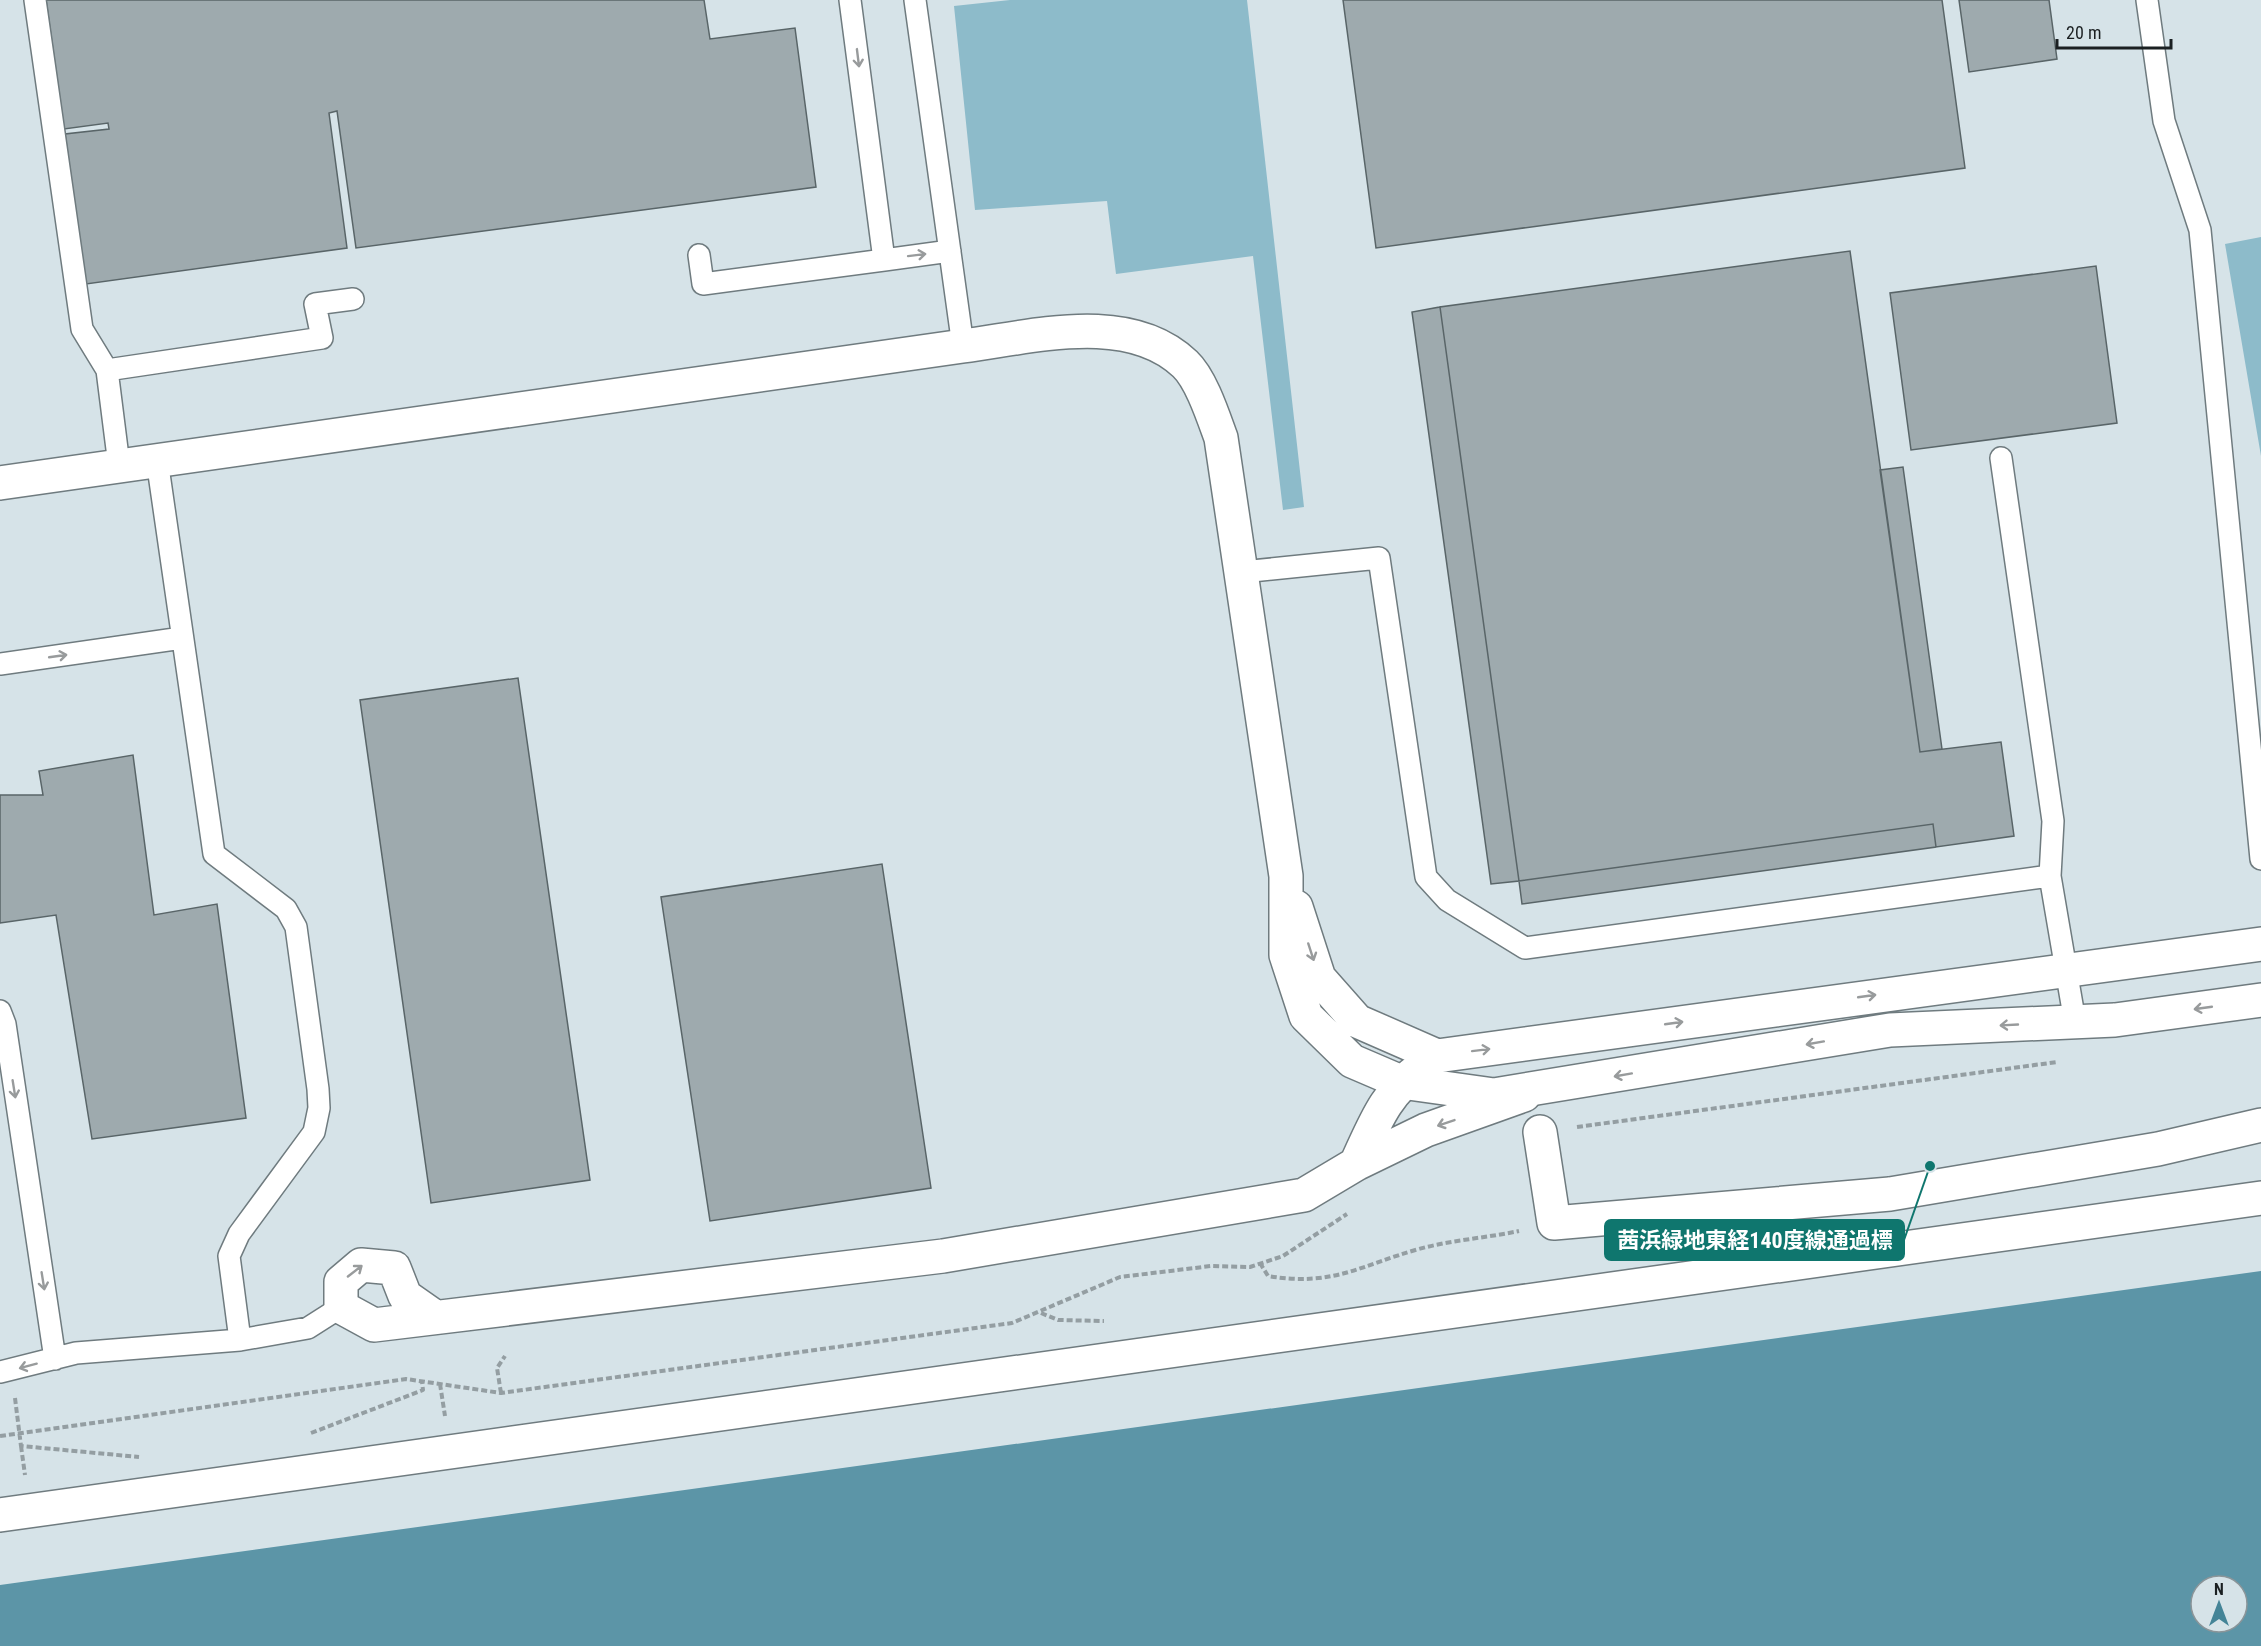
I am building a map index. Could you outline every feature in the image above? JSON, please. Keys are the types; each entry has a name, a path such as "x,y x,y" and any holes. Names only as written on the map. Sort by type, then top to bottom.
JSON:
{"street":[{"path":"1,479 157,460 1059,333 1110,332 1156,343 1186,365 1206,400 1221,438 1287,876 1287,955 1306,1016 1352,1061 1401,1082 1494,1095 1890,1030 2115,1020 2261,1000"},
{"path":"1287,876 1319,978 1357,1021 1437,1056"},
{"path":"1356,1164 1383,1106 1401,1082 1437,1056 2261,944"},
{"path":"435,1317 405,1296 394,1268 361,1265 341,1282 341,1307 374,1325 943,1256 1304,1195 1356,1164 1426,1130 1541,1089"},
{"path":"1540,1132 1554,1223 1890,1194 2158,1149 2261,1125"},
{"path":"0,1515 2261,1198"}],"lane":[{"path":"35,0 82,329 106,370 119,465"},
{"path":"850,0 884,260"},
{"path":"915,0 963,346"},
{"path":"2147,0 2164,121 2200,230 2261,859"},
{"path":"699,255 704,284 950,251"},
{"path":"106,370 322,338 315,304 353,299"},
{"path":"2001,458 2054,821 2050,876 2075,1022"},
{"path":"157,460 214,854 286,909 296,927 318,1089 319,1108 314,1132 239,1234 229,1256 240,1340"},
{"path":"1242,572 1379,558 1426,877 1447,900 1525,948 2050,876"},
{"path":"0,664 182,638"},
{"path":"0,1011 6,1035 55,1359"},
{"path":"7,1379 76,1353 240,1340 308,1328 341,1307"}],"path":[{"path":"1260,1263 1268,1276 1290,1280 1330,1278 1358,1272 1420,1249 1475,1240"},
{"path":"501,1393 497,1368 505,1356"},
{"path":"7,1379 21,1446 149,1458"},
{"path":"300,1437 423,1390 422,1382"}],"shaded area":[{"path":"1010,0 1247,0 1304,507 1283,510 1253,256 1116,274 1107,201 975,210 954,6"},
{"path":"2261,237 2261,456 2225,244"},
{"path":"2261,1271 2261,1646 0,1646 0,1585"}],"building":[{"path":"46,0 704,0 710,39 795,28 816,187 356,248 337,111 329,113 347,248 86,284 65,134 109,129 108,123 64,129"},
{"path":"1343,0 1942,0 1965,168 1376,248"},
{"path":"1959,0 2049,0 2057,59 1969,72"},
{"path":"1850,251 1920,752 2001,742 2014,836 1936,847 1933,824 1519,881 1440,307"},
{"path":"2096,266 2117,423 1911,450 1890,293"},
{"path":"1440,307 1519,881 1491,884 1412,312"},
{"path":"1903,467 1942,749 1920,752 1880,470"},
{"path":"518,678 590,1180 431,1203 360,700"},
{"path":"133,755 154,915 217,904 246,1118 92,1139 56,915 0,923 0,795 43,795 39,771"},
{"path":"1933,824 1936,847 1522,904 1519,881"},
{"path":"882,864 931,1188 710,1221 661,897"}],"place":[{"name":"茜浜緑地東経140度線通過標","path":"1930,1166"}]}
